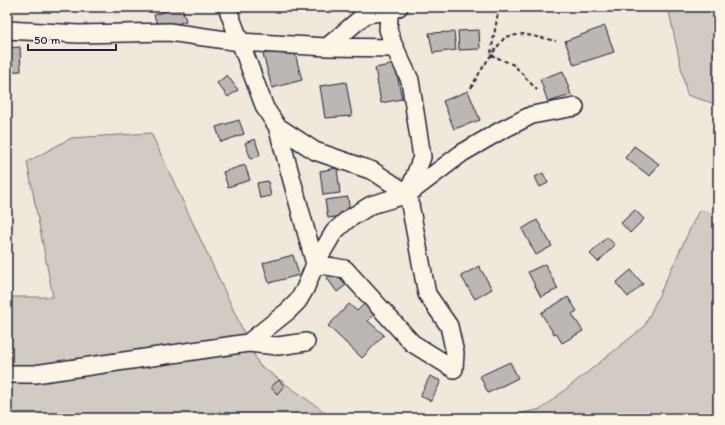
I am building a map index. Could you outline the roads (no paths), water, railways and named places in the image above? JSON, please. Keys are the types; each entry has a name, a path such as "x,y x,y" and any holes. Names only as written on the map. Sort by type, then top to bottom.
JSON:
{"street":[{"path":"228,7 265,108 277,126 315,264"},
{"path":"315,264 345,269 412,343 454,369 455,353 449,326 426,294 408,194 422,157 410,80 388,29 392,8 366,14 326,47"},
{"path":"7,30 79,34 169,32 240,42 326,47 396,48"},
{"path":"248,343 288,311 298,301 305,289 315,264 334,232 347,220 371,205 408,194 462,153 500,131 532,115 575,107"},
{"path":"277,126 315,151 373,171 408,194"},
{"path":"7,374 35,374 248,343 278,346 306,342"}]}
